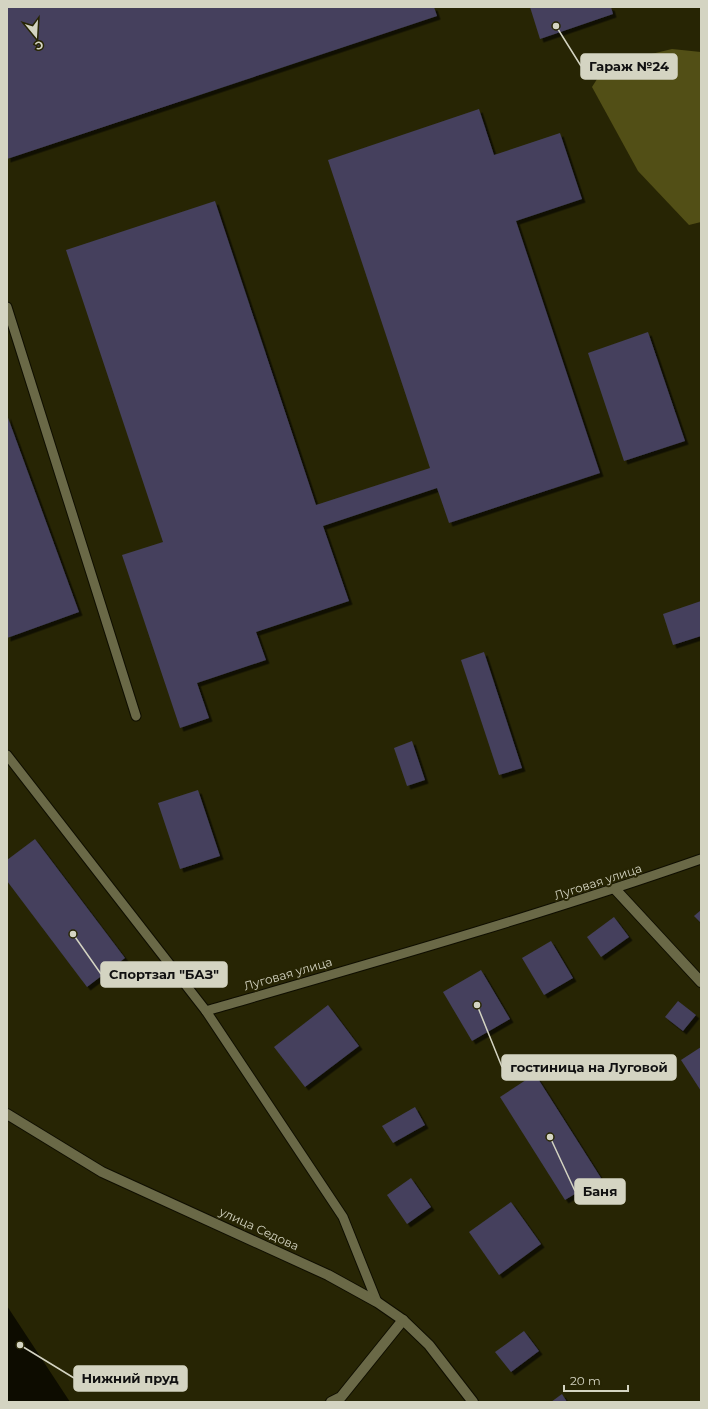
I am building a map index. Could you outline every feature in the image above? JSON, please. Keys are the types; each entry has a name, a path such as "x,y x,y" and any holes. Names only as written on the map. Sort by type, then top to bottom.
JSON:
{"main road":[{"path":"615,889 701,982"},
{"name":"улица Седова","path":"7,1114 102,1172 328,1275 377,1302 403,1320 429,1345 474,1402"},
{"path":"331,1402 342,1397 403,1320"}],"lane":[{"path":"7,307 136,716"},
{"path":"7,755 206,1010 342,1217 377,1302"},
{"name":"Луговая улица","path":"206,1010 499,926 615,889 701,859"}],"shaded area":[{"path":"672,49 701,52 701,222 689,225 638,171 592,87 606,65"},
{"path":"7,1306 70,1402 7,1402"}],"building":[{"path":"7,7 434,7 437,16 7,159"},
{"path":"530,7 611,7 613,14 540,39"},
{"path":"479,109 494,155 560,133 582,199 516,221 600,473 449,523 437,488 323,526 349,601 256,632 266,660 197,683 209,718 180,728 122,555 163,542 66,250 215,201 316,505 430,468 328,160"},
{"path":"648,332 685,441 624,461 588,353"},
{"path":"7,415 79,612 7,638"},
{"path":"701,601 701,636 673,645 663,614"},
{"path":"484,652 522,768 499,775 461,660"},
{"path":"412,741 425,780 407,786 394,748"},
{"path":"198,790 220,856 180,869 158,803"},
{"path":"35,839 125,958 87,987 7,881 7,860"},
{"path":"701,910 701,923 694,916"},
{"path":"614,917 629,937 601,957 587,937"},
{"path":"551,941 573,978 544,995 522,958"},
{"path":"481,970 510,1019 472,1041 443,992"},
{"path":"678,1001 696,1015 683,1031 665,1017"},
{"path":"328,1005 359,1046 305,1087 274,1047"},
{"path":"701,1047 701,1091 681,1060"},
{"path":"535,1074 601,1178 565,1200 500,1097"},
{"path":"415,1107 425,1125 393,1143 382,1126"},
{"path":"411,1178 431,1207 407,1224 387,1195"},
{"path":"511,1202 541,1244 499,1275 469,1232"},
{"path":"524,1331 539,1351 511,1372 495,1352"},
{"path":"562,1394 567,1402 551,1402"}],"place":[{"name":"Гараж №24","path":"556,26"},
{"name":"Спортзал \"БАЗ\"","path":"73,934"},
{"name":"гостиница на Луговой","path":"477,1005"},
{"name":"Баня","path":"550,1137"},
{"name":"Нижний пруд","path":"20,1345"}]}
